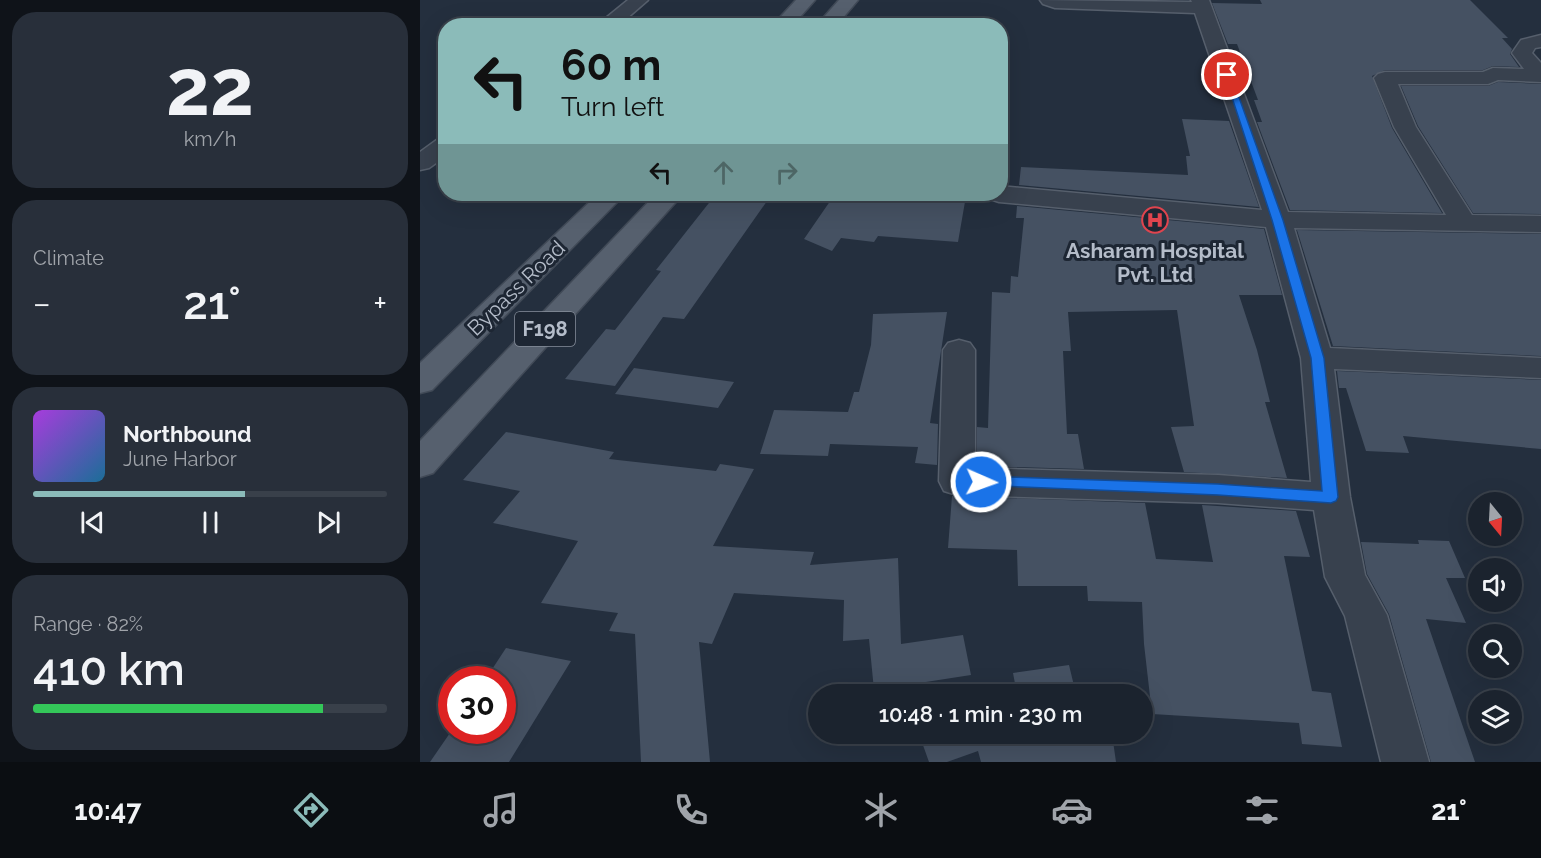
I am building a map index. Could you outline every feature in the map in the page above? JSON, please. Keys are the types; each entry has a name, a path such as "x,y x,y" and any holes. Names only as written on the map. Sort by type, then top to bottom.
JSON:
{"main road":[{"path":"789,18 806,0"},
{"path":"832,18 849,0"},
{"name":"Bypass Road","path":"420,382 605,201"},
{"name":"F198","path":"420,464 664,201"}],"street":[{"path":"615,18 639,0"},
{"path":"1049,0 1055,3 1202,4 1278,220 1317,358 1331,497 1345,578 1366,615 1405,762"},
{"path":"1541,41 1528,44 1522,53 1541,76"},
{"path":"1464,222 1405,127 1385,78 1488,78 1493,74 1541,76"},
{"path":"420,137 438,138"},
{"path":"420,163 438,150"},
{"path":"1008,195 1278,220 1541,224"},
{"path":"959,350 957,481 1218,489 1331,497"},
{"path":"1317,358 1541,368"}],"building":[{"path":"1260,0 1470,0 1508,38 1502,38 1512,49 1510,54 1519,67 1493,66 1483,70 1385,70 1372,76 1392,128 1442,213 1290,210 1257,122 1262,122 1254,100 1258,100 1237,44 1228,44 1212,3 1262,4"},
{"path":"1498,82 1541,84 1541,214 1473,213 1418,126 1401,86 1488,86"},
{"path":"1182,119 1229,121 1259,207 1019,185 1021,167 1188,175 1186,156 1190,156"},
{"path":"710,201 767,201 684,319 663,317 615,386 565,379 606,329 615,330 661,271 656,270"},
{"path":"830,201 965,201 958,242 878,236 874,242 841,238 832,251 804,239"},
{"path":"1017,206 1264,229 1282,295 1239,295 1257,350 1270,402 1265,402 1287,478 1184,472 1171,427 1194,426 1177,310 1068,312 1071,351 1063,351 1067,434 1078,434 1084,469 977,466 977,427 988,428 992,292 1010,293 1011,276 1018,277 1024,218 1016,218"},
{"path":"1297,230 1541,234 1541,356 1333,346"},
{"path":"947,312 930,423 938,424 937,465 915,463 918,447 830,444 828,456 760,454 774,410 848,412 854,392 859,392 871,345 873,314"},
{"path":"634,368 734,382 718,408 615,394"},
{"path":"1337,371 1541,380 1541,449 1403,436 1409,453 1366,451 1346,388 1339,388"},
{"path":"506,432 614,452 609,459 716,471 720,464 754,469 713,546 814,552 810,565 898,558 901,644 963,635 971,675 913,684 873,684 869,639 843,641 844,600 734,593 712,644 699,642 710,762 641,762 635,634 609,631 618,613 541,603 578,541 493,523 520,491 463,480"},
{"path":"952,496 1145,503 1156,559 1213,562 1202,505 1296,511 1310,557 1284,556 1312,691 1331,693 1342,747 1302,744 1299,723 1153,714 1153,684 1149,684 1142,602 1088,601 1087,586 1018,586 1017,550 948,548"},
{"path":"1418,540 1449,541 1465,578 1446,578 1466,623 1426,619 1475,762 1431,762 1389,614 1367,574 1361,542 1419,544"},
{"path":"506,648 571,661 509,762 430,762 442,744 516,744 516,666 494,666"},
{"path":"1069,665 1074,684 1015,684 1013,673"},
{"path":"923,744 1113,744 1116,762 981,762 978,751 947,762 929,762"}],"place":[{"name":"Asharam Hospital Pvt. Ltd","path":"1155,220"}],"route":[{"path":"981,482 1218,489 1331,497 1317,358 1278,220 1227,75"}]}
